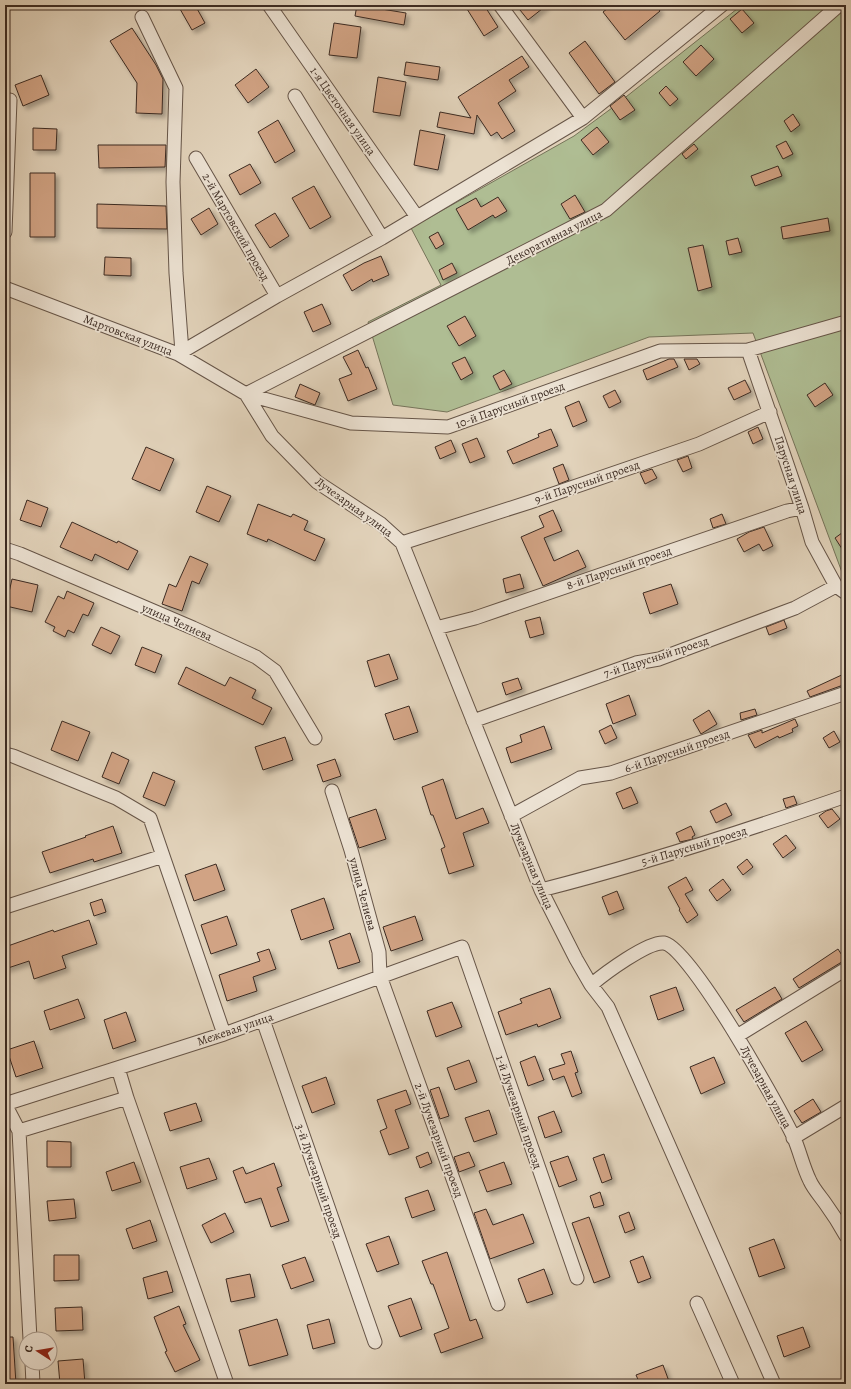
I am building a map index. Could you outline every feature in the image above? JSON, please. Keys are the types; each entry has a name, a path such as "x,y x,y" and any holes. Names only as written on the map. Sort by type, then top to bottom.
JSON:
{"street":[{"name":"1-я Цветочная улица","path":"269,5 417,217"},
{"path":"500,5 583,118"},
{"path":"142,17 176,88 173,182 180,353 277,296 382,238 583,118 722,5"},
{"name":"Декоративная улица","path":"246,394 606,210 839,5"},
{"path":"295,96 382,238"},
{"path":"5,232 10,100"},
{"name":"2-й Мартовский проезд","path":"196,158 277,296"},
{"name":"Мартовская улица","path":"5,288 180,353 246,394"},
{"name":"10-й Парусный проезд","path":"246,394 351,423 448,427 660,351 748,350 846,322"},
{"name":"Парусная улица","path":"748,350 770,412 812,542 841,590"},
{"name":"Лучезарная улица","path":"246,394 272,436 316,482 381,524 402,543 541,890 591,985 611,969 651,946 663,943 673,948 699,979 747,1052 794,1138 810,1182 841,1214 846,1236"},
{"name":"9-й Парусный проезд","path":"402,543 530,502 699,444 770,412"},
{"name":"8-й Парусный проезд","path":"436,628 475,618 787,511 802,508"},
{"name":"улица Челиева","path":"5,549 20,554 193,628 256,657 275,671 315,738"},
{"name":"7-й Парусный проезд","path":"473,721 636,663 659,659 841,590"},
{"name":"6-й Парусный проезд","path":"511,816 580,778 611,773 846,692"},
{"path":"5,754 116,798 150,818 224,1034"},
{"name":"улица Челиева","path":"332,791 351,850 379,952 380,976"},
{"name":"5-й Парусный проезд","path":"541,890 610,872 759,826 846,796"},
{"path":"5,907 163,856"},
{"name":"Межевая улица","path":"5,1104 224,1034 462,947"},
{"name":"1-й Лучезарный проезд","path":"462,947 576,1278"},
{"path":"737,1036 846,970"},
{"name":"2-й Лучезарный проезд","path":"380,976 498,1304"},
{"path":"591,985 608,1007 774,1384"},
{"name":"3-й Лучезарный проезд","path":"263,1020 375,1342"},
{"path":"118,1068 127,1098 227,1384"},
{"path":"19,1131 127,1098"},
{"path":"5,1104 19,1131 30,1331"},
{"path":"794,1138 846,1106"},
{"path":"697,1303 733,1384"},
{"path":"32,1371 33,1384"}],"green space":[{"path":"742,5 846,5 846,577 843,575 753,333 649,337 447,412 393,405 368,322 441,285 411,228 574,136 612,108"}],"building":[{"path":"187,5 195,5 205,23 192,30 180,9"},
{"path":"357,5 406,13 404,25 355,16"},
{"path":"474,5 484,5 498,27 484,36 467,9"},
{"path":"516,5 547,5 528,20"},
{"path":"612,5 656,5 660,11 625,40 603,12"},
{"path":"742,9 754,23 742,33 730,19"},
{"path":"334,23 361,27 357,58 329,55"},
{"path":"132,28 156,65 163,79 162,114 136,113 137,83 110,41"},
{"path":"585,41 615,82 599,94 569,53"},
{"path":"701,45 714,59 696,76 683,62"},
{"path":"522,56 529,67 509,80 516,91 498,103 515,131 502,139 497,132 491,136 477,115 474,134 437,127 440,112 471,118 458,97"},
{"path":"406,62 440,67 438,80 404,75"},
{"path":"256,69 269,87 248,103 235,85"},
{"path":"41,75 49,95 23,106 15,85"},
{"path":"378,77 406,82 400,116 373,112"},
{"path":"666,86 678,99 670,106 659,93"},
{"path":"624,95 635,110 620,120 610,106"},
{"path":"793,114 800,125 791,132 784,121"},
{"path":"278,120 295,151 275,163 258,132"},
{"path":"597,127 609,142 593,155 581,140"},
{"path":"33,128 57,129 56,150 33,150"},
{"path":"420,130 445,135 438,170 414,165"},
{"path":"786,141 793,154 783,159 776,146"},
{"path":"694,144 698,149 686,159 682,154"},
{"path":"98,145 166,145 165,167 99,168"},
{"path":"250,164 261,183 240,195 229,175"},
{"path":"778,166 782,176 755,186 751,176"},
{"path":"30,173 55,173 55,237 30,237"},
{"path":"314,186 331,217 310,229 292,198"},
{"path":"575,195 585,212 570,219 561,204"},
{"path":"498,197 507,211 495,218 493,215 468,230 456,209 476,198 481,207"},
{"path":"97,204 166,206 167,229 97,228"},
{"path":"209,208 218,224 201,235 191,219"},
{"path":"275,213 289,236 270,248 255,225"},
{"path":"828,218 830,231 783,239 781,227"},
{"path":"438,232 444,244 436,249 429,237"},
{"path":"738,238 742,252 729,255 726,241"},
{"path":"703,245 712,287 698,291 688,248"},
{"path":"381,256 389,275 373,282 372,279 352,291 343,275 364,263"},
{"path":"105,257 131,258 131,276 104,275"},
{"path":"452,263 457,273 443,280 439,270"},
{"path":"322,304 331,324 313,332 304,312"},
{"path":"465,316 476,336 459,346 447,326"},
{"path":"358,350 366,368 368,367 377,389 348,401 339,379 352,374 343,357"},
{"path":"465,357 473,373 461,380 452,363"},
{"path":"669,359 674,359 678,367 647,380 643,370"},
{"path":"684,359 697,359 700,364 689,370"},
{"path":"504,370 512,384 500,390 493,376"},
{"path":"745,380 751,392 734,400 728,388"},
{"path":"825,383 833,395 815,407 807,395"},
{"path":"300,384 320,393 315,405 295,397"},
{"path":"615,390 621,402 609,408 603,396"},
{"path":"579,401 587,421 573,427 565,407"},
{"path":"758,427 763,439 753,444 748,432"},
{"path":"551,429 558,446 513,464 507,451 539,437 538,434"},
{"path":"477,438 485,457 470,463 462,444"},
{"path":"451,440 456,452 440,459 435,447"},
{"path":"146,447 174,459 160,491 132,479"},
{"path":"688,456 692,468 683,472 677,460"},
{"path":"563,464 569,480 559,484 553,468"},
{"path":"652,469 657,478 645,484 640,473"},
{"path":"207,486 231,496 219,522 196,512"},
{"path":"27,500 48,508 41,527 20,520"},
{"path":"258,504 291,517 293,514 308,521 304,530 325,539 315,561 268,539 267,542 247,534"},
{"path":"553,510 562,531 544,538 554,561 578,550 586,567 543,586 521,537 544,527 539,516"},
{"path":"722,514 726,524 713,528 710,519"},
{"path":"72,522 138,551 128,570 95,554 92,561 60,547"},
{"path":"764,527 773,546 763,551 759,544 744,552 737,539 749,532"},
{"path":"846,530 846,555 835,538"},
{"path":"190,556 208,564 199,584 192,581 182,611 162,604 169,584 176,587"},
{"path":"520,574 524,588 506,593 503,579"},
{"path":"12,579 38,585 32,612 6,606"},
{"path":"671,584 678,604 650,614 643,593"},
{"path":"67,591 94,603 88,616 83,614 74,633 68,630 65,637 53,631 55,627 45,622 58,596 64,599"},
{"path":"540,617 544,634 530,638 525,621"},
{"path":"784,620 787,628 769,635 766,627"},
{"path":"101,627 120,636 111,654 92,645"},
{"path":"142,647 162,655 155,673 135,665"},
{"path":"389,654 398,679 375,687 367,661"},
{"path":"186,667 225,686 230,677 256,690 252,698 272,708 263,725 178,684"},
{"path":"846,673 846,684 810,697 807,691"},
{"path":"518,678 522,689 506,695 502,683"},
{"path":"629,695 636,715 613,724 606,704"},
{"path":"409,706 418,732 394,740 385,714"},
{"path":"755,709 757,715 741,720 740,713"},
{"path":"709,710 717,724 701,734 693,720"},
{"path":"795,719 798,726 792,729 793,732 779,738 778,736 755,748 748,735 762,730 762,733"},
{"path":"62,721 90,732 78,761 51,750"},
{"path":"611,725 617,738 605,744 599,731"},
{"path":"544,726 552,749 511,763 506,748 522,742 520,735"},
{"path":"834,731 840,742 829,748 823,738"},
{"path":"285,737 293,760 263,770 255,747"},
{"path":"112,752 129,760 119,784 102,777"},
{"path":"335,759 341,776 323,782 317,765"},
{"path":"153,772 175,781 165,806 143,797"},
{"path":"443,779 456,819 483,808 489,823 463,833 474,866 449,874 441,849 445,847 433,815 431,815 422,787"},
{"path":"631,787 638,803 623,809 616,793"},
{"path":"794,796 797,804 786,808 783,799"},
{"path":"726,803 732,815 716,823 710,811"},
{"path":"376,809 386,839 359,848 349,818"},
{"path":"832,809 840,819 828,828 819,816"},
{"path":"113,826 122,853 94,862 93,859 50,873 42,852"},
{"path":"691,826 695,835 692,837 693,839 680,842 676,833"},
{"path":"786,835 796,848 783,858 773,844"},
{"path":"747,859 753,867 743,875 737,867"},
{"path":"216,864 225,890 194,901 185,875"},
{"path":"686,877 693,890 685,894 698,915 687,923 668,887"},
{"path":"723,879 731,890 717,901 709,890"},
{"path":"617,891 624,909 609,915 602,897"},
{"path":"324,898 334,929 301,940 291,910"},
{"path":"102,899 106,912 94,916 90,903"},
{"path":"227,916 237,945 211,954 201,925"},
{"path":"415,916 423,940 391,951 383,927"},
{"path":"89,920 97,944 62,956 66,968 34,979 29,961 5,969 5,947 53,930 54,932"},
{"path":"350,933 360,962 338,969 329,941"},
{"path":"269,949 276,969 253,977 257,991 227,1001 219,975 260,961 257,953"},
{"path":"838,949 845,960 799,988 793,979"},
{"path":"676,987 684,1010 658,1020 650,996"},
{"path":"775,987 782,999 744,1022 736,1010"},
{"path":"550,988 561,1018 538,1027 537,1024 506,1035 498,1012 522,1003 520,999"},
{"path":"78,999 85,1018 50,1030 44,1011"},
{"path":"452,1002 462,1027 436,1037 427,1011"},
{"path":"126,1012 136,1041 113,1049 104,1020"},
{"path":"806,1021 823,1050 802,1062 785,1033"},
{"path":"34,1041 43,1068 16,1077 7,1050"},
{"path":"571,1051 578,1072 575,1073 582,1093 572,1097 564,1076 553,1080 549,1069 565,1064 561,1054"},
{"path":"535,1056 544,1080 528,1086 520,1062"},
{"path":"714,1057 725,1083 701,1094 690,1067"},
{"path":"469,1060 477,1082 455,1090 447,1068"},
{"path":"326,1077 335,1104 312,1113 302,1086"},
{"path":"439,1087 449,1116 440,1119 430,1090"},
{"path":"406,1090 411,1104 395,1110 409,1148 389,1155 380,1131 387,1128 377,1100"},
{"path":"813,1099 821,1112 802,1123 794,1111"},
{"path":"196,1103 202,1121 170,1131 164,1113"},
{"path":"489,1110 497,1134 474,1142 465,1118"},
{"path":"554,1111 562,1132 545,1138 538,1117"},
{"path":"47,1141 71,1142 71,1167 47,1167"},
{"path":"428,1152 432,1163 420,1168 416,1157"},
{"path":"469,1152 475,1166 459,1172 454,1157"},
{"path":"604,1154 612,1179 602,1183 593,1158"},
{"path":"568,1156 577,1180 559,1187 550,1162"},
{"path":"209,1158 217,1179 187,1189 180,1167"},
{"path":"134,1162 141,1182 112,1191 106,1172"},
{"path":"504,1162 512,1184 487,1192 479,1171"},
{"path":"274,1163 282,1186 277,1188 289,1221 271,1227 261,1198 245,1203 233,1171 243,1167 246,1174"},
{"path":"428,1190 435,1210 412,1218 405,1198"},
{"path":"600,1192 604,1205 594,1208 590,1196"},
{"path":"74,1199 76,1218 49,1221 47,1201"},
{"path":"486,1209 493,1225 523,1214 534,1243 490,1259 474,1213"},
{"path":"629,1212 635,1229 625,1233 619,1216"},
{"path":"225,1213 234,1232 211,1243 202,1225"},
{"path":"589,1217 610,1277 594,1283 572,1223"},
{"path":"150,1220 157,1241 133,1249 126,1229"},
{"path":"389,1236 399,1264 377,1272 366,1244"},
{"path":"774,1239 785,1268 759,1277 749,1248"},
{"path":"447,1252 470,1321 476,1319 483,1338 441,1353 434,1334 449,1328 433,1284 431,1284 422,1261"},
{"path":"54,1255 79,1255 79,1280 54,1281"},
{"path":"643,1256 651,1278 638,1283 630,1261"},
{"path":"305,1257 314,1281 291,1289 282,1265"},
{"path":"544,1269 553,1294 527,1303 518,1279"},
{"path":"167,1271 173,1292 148,1299 143,1278"},
{"path":"250,1274 255,1297 231,1302 226,1279"},
{"path":"411,1298 422,1329 400,1337 388,1306"},
{"path":"179,1306 186,1324 183,1325 200,1360 175,1372 165,1352 167,1351 154,1317"},
{"path":"82,1307 83,1330 56,1331 55,1308"},
{"path":"277,1319 288,1355 249,1366 239,1330"},
{"path":"329,1319 335,1343 313,1349 307,1325"},
{"path":"803,1327 810,1347 784,1357 777,1336"},
{"path":"5,1337 13,1337 16,1384 5,1384"},
{"path":"83,1359 85,1384 60,1384 58,1361"},
{"path":"663,1365 670,1384 640,1384 636,1375"}]}
